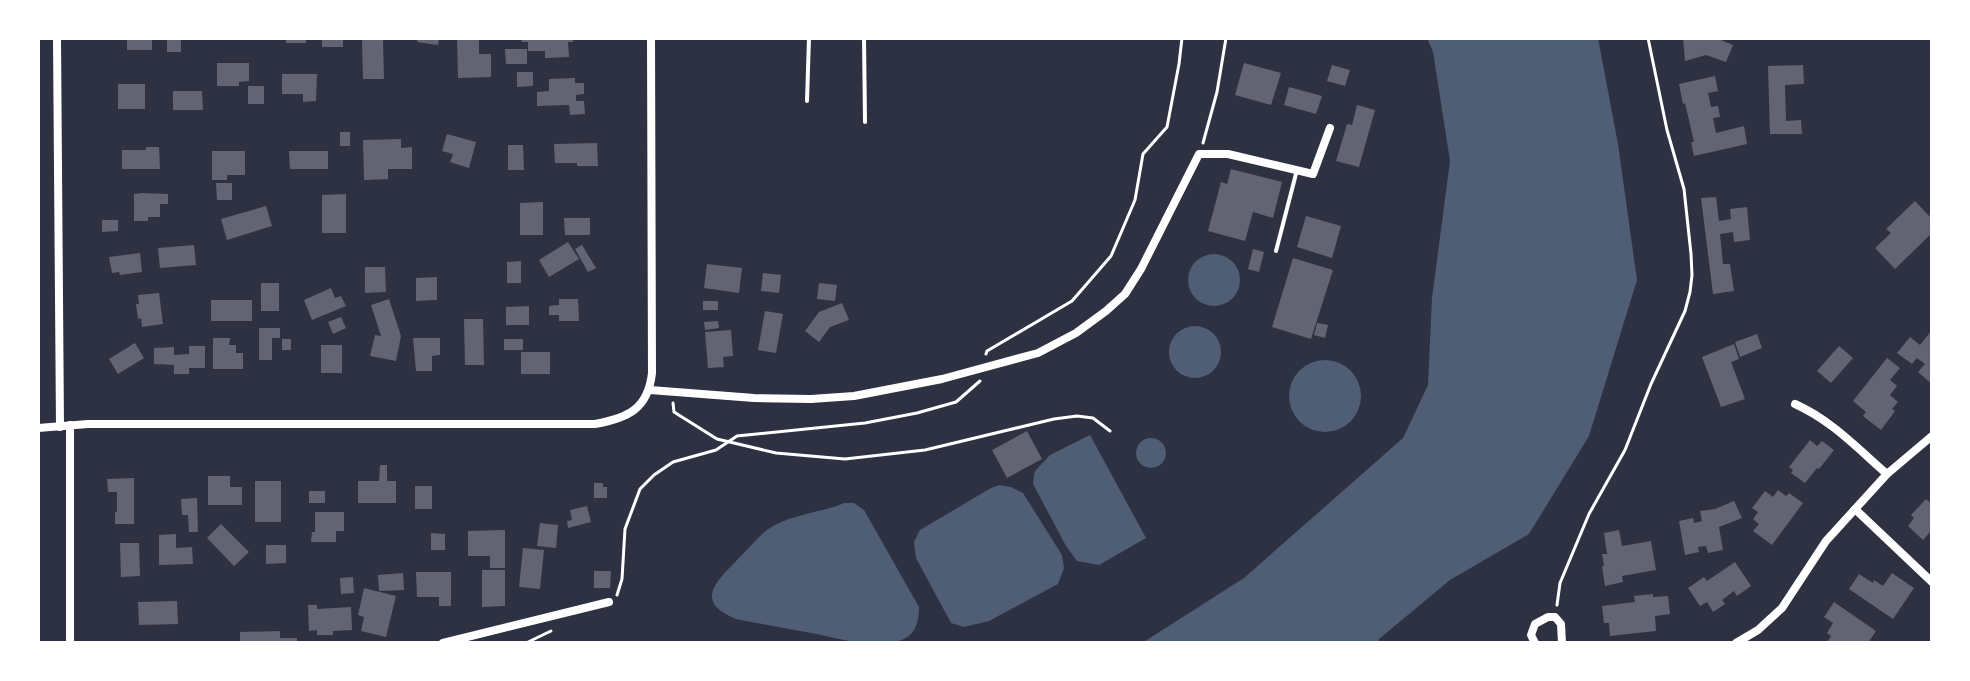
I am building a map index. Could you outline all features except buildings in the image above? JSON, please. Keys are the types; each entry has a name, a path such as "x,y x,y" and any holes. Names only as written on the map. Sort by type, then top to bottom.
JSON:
{"street":[{"path":"57,38 70,643"},
{"path":"38,428 595,424 630,414 650,390 652,373 651,38"},
{"path":"650,390 754,398 854,396 942,379 1038,353 1076,333 1125,294 1148,257 1199,154 1228,154 1313,174 1330,128"},
{"path":"1795,404 1831,424 1887,474"},
{"path":"1736,643 1758,630 1782,608 1826,541 1887,474 1932,436"},
{"path":"1855,509 1932,582"},
{"path":"443,643 609,602"},
{"path":"1535,643 1531,635 1535,624 1548,617 1555,617 1561,624 1562,643"}],"lane":[{"path":"807,101 809,38"},
{"path":"864,38 865,122"},
{"path":"1276,251 1297,170"}],"path":[{"path":"1199,154 1217,92 1226,38"},
{"path":"1555,617 1560,583 1589,514 1625,450 1685,311 1692,275 1684,189 1667,130 1648,38"},
{"path":"671,391 674,412 717,439 776,453 845,459 925,450 1077,416 1093,418 1110,431"}],"water":[{"path":"1427,38 1598,38 1618,144 1637,280 1589,436 1529,534 1450,580 1377,643 1142,643 1244,578 1403,438 1428,385 1432,298 1450,161 1433,52"},
{"path":"1214,254 1232,262 1240,280 1232,298 1214,306 1196,298 1188,280 1196,262"},
{"path":"1195,326 1213,334 1221,352 1213,370 1195,378 1177,370 1169,352 1177,334"},
{"path":"1332,360 1351,370 1359,382 1359,410 1351,422 1339,430 1318,432 1299,422 1291,410 1289,389 1299,370 1311,362"},
{"path":"1090,435 1146,538 1099,565 1077,561 1033,484 1035,471 1050,455"},
{"path":"1151,438 1162,442 1166,453 1162,464 1151,468 1140,464 1136,453 1140,442"},
{"path":"999,485 1023,493 1062,555 1064,568 1058,584 989,621 964,627 951,623 916,558 914,542 920,530"},
{"path":"854,503 864,510 919,607 912,633 904,639 882,644 858,642 736,619 715,605 713,589 718,581 767,530 792,518"}]}
